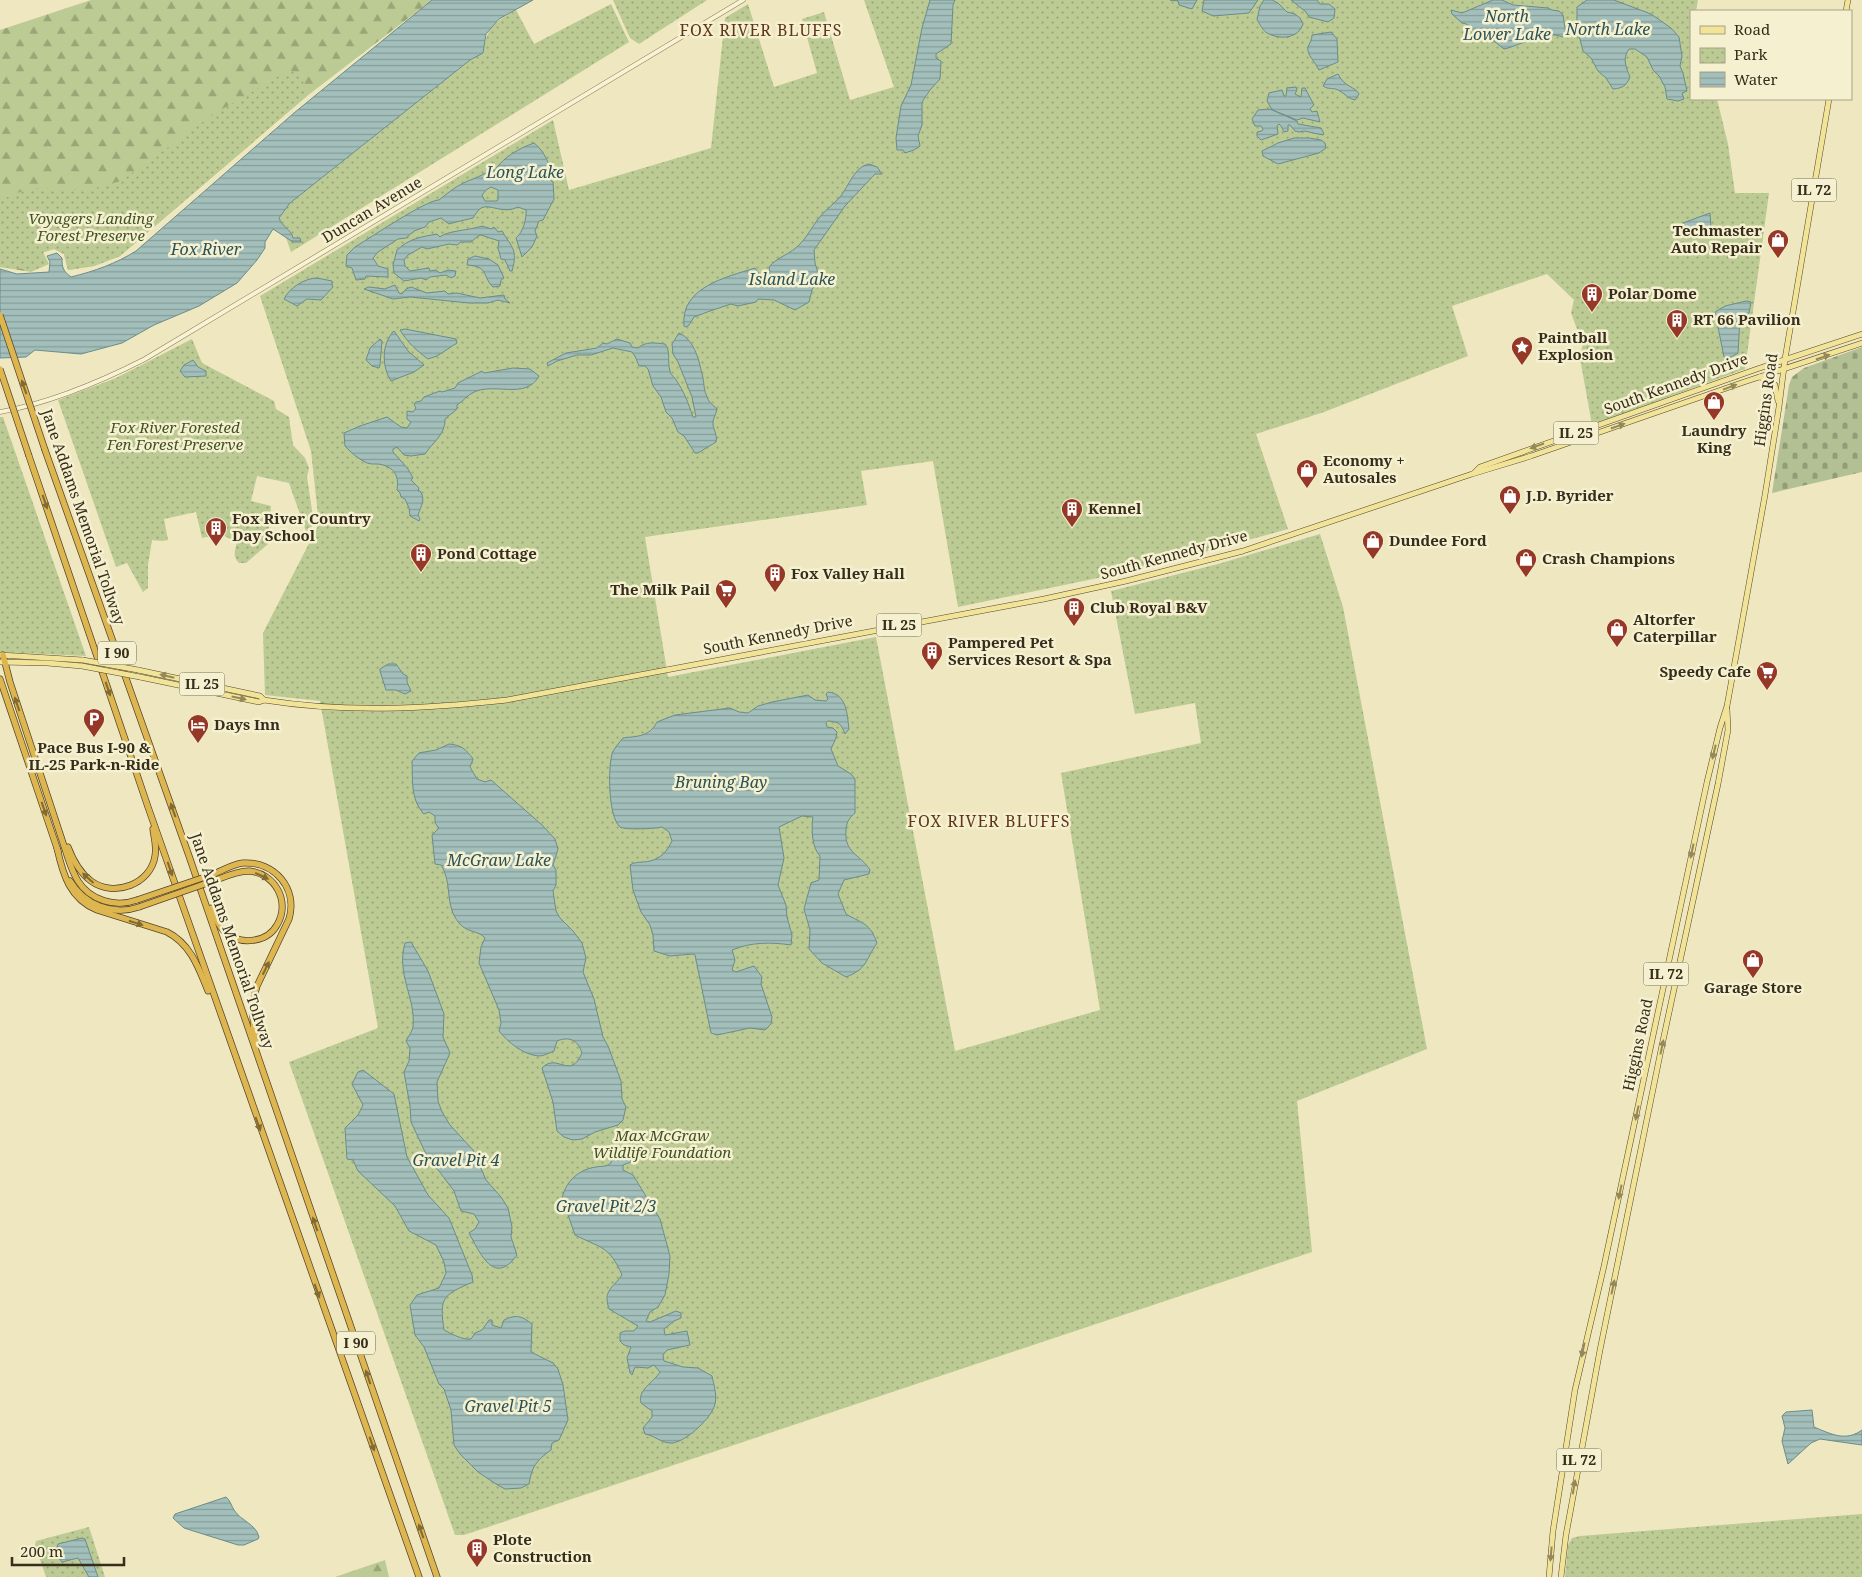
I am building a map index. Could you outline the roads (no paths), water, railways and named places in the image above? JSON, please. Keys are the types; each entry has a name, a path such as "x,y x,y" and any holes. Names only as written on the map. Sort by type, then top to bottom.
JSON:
{"highway":[{"name":"Jane Addams Memorial Tollway","path":"0,315 45,450 189,856 436,1577"},
{"name":"Jane Addams Memorial Tollway","path":"0,368 148,807 418,1577"},
{"path":"2,659 73,872 82,886 93,896 107,902 121,903 137,900 215,877 246,871 256,872 269,879 279,891 282,903 281,917 275,928 266,936 251,941 238,939 224,932 213,914 189,856"},
{"path":"0,679 69,879 85,898 98,906 113,910 140,907 243,864 264,866 281,878 290,897 291,910 287,925 257,986 254,998 253,1020 261,1066"},
{"path":"47,796 78,868 94,883 109,888 121,888 134,884 144,876 153,864 156,854 148,807"},
{"path":"57,848 66,880 74,894 87,905 104,913 168,932 186,946 198,967 250,1101"}],"main road":[{"name":"Higgins Road","path":"1549,1577 1553,1531 1575,1390 1604,1266 1702,804 1727,706 1779,407 1785,359 1829,100"},
{"name":"South Kennedy Drive","path":"1472,474 1480,467 1531,448 1862,334"},
{"name":"South Kennedy Drive","path":"264,700 312,707 400,708 507,700 1054,597 1155,575 1243,551 1537,454 1862,343"},
{"path":"1759,377 1765,378 1775,385 1779,407"},
{"name":"IL 25","path":"2,659 47,663 82,663 138,670 260,696 264,700 258,702 82,663"},
{"name":"Higgins Road","path":"1561,1577 1566,1535 1593,1387 1659,1059 1718,784 1728,730 1727,706"}],"street":[{"name":"Duncan Avenue","path":"0,412 38,403 82,388 145,359 743,0"}],"water":[{"name":"Fox River","path":"432,0 533,0 499,19 486,34 483,53 470,60 290,203 279,218 293,238 300,238 301,242 293,242 273,229 265,242 265,248 257,260 237,283 199,306 154,325 122,343 81,354 35,350 26,357 0,358 0,269 17,274 49,272 50,262 47,256 57,253 62,258 65,271 71,277 105,267 136,251 294,113"},
{"path":"930,0 955,0 953,5 951,44 936,54 936,58 941,61 940,79 922,102 922,125 918,136 920,146 905,153 903,150 897,150 896,138 901,106 911,85 922,28"},
{"path":"1170,0 1197,0 1192,9 1179,5 1178,1"},
{"path":"1204,0 1258,0 1249,13 1213,16 1202,11"},
{"path":"1264,0 1272,0 1287,12 1295,14 1303,24 1301,29 1288,37 1277,37 1266,32 1257,20 1260,6"},
{"path":"1291,0 1317,0 1320,4 1329,4 1335,9 1334,18 1328,22 1309,17 1306,12"},
{"name":"North Lower Lake","path":"1493,0 1502,0 1513,5 1548,8 1559,11 1563,15 1566,35 1562,37 1556,35 1541,36 1504,49 1492,40 1482,39 1470,27 1452,14 1451,10 1462,13"},
{"name":"North Lake","path":"1587,0 1614,0 1651,14 1671,28 1679,37 1682,56 1680,66 1687,91 1682,93 1684,99 1678,101 1667,99 1665,87 1653,70 1647,57 1635,49 1629,49 1625,60 1630,77 1629,80 1624,86 1613,89 1606,78 1598,71 1591,58 1583,51 1577,28 1577,7"},
{"path":"1331,32 1337,39 1338,62 1319,70 1310,56 1308,47 1312,35"},
{"path":"1338,74 1344,82 1359,94 1355,100 1338,90 1323,86 1327,79"},
{"path":"1296,87 1295,94 1301,97 1302,88 1305,88 1314,105 1310,109 1312,112 1317,111 1320,122 1303,118 1297,120 1271,108 1267,101 1269,93 1282,90 1284,96 1286,96 1287,88"},
{"path":"1270,109 1297,121 1298,124 1321,128 1324,134 1295,131 1290,125 1288,125 1288,131 1284,132 1279,124 1277,126 1278,134 1261,140 1257,136 1257,132 1263,129 1261,126 1255,126 1252,119 1258,110"},
{"path":"1294,138 1321,140 1325,143 1326,148 1319,153 1278,164 1263,156 1262,151"},
{"name":"Long Lake","path":"534,143 548,161 550,180 553,182 554,199 543,220 539,221 535,231 537,236 532,247 522,257 516,238 524,225 526,210 518,207 502,210 485,207 480,209 473,218 449,224 441,218 429,222 425,227 414,231 406,238 398,239 378,252 373,258 378,266 388,269 388,277 366,276 365,279 356,280 352,268 346,266 347,255 355,247 411,212 439,200 459,185 495,170 517,150","holes":["491,187 498,190 498,200 485,201 482,195 486,190"]},
{"name":"Island Lake","path":"869,164 877,167 882,174 875,174 845,206 814,250 819,276 812,290 809,302 795,310 774,300 758,299 756,302 738,306 731,304 694,317 689,325 684,326 685,313 689,302 697,293 719,280 755,268 760,275 770,272 769,267 800,244 820,216 840,197 859,169"},
{"path":"1710,213 1711,227 1709,229 1690,232 1683,223"},
{"path":"482,226 491,229 494,227 498,232 502,231 514,253 512,271 510,271 505,260 501,259 498,248 499,241 481,235 471,242 461,242 457,245 449,244 427,249 422,247 408,255 404,260 405,266 410,271 429,268 430,271 436,270 440,273 448,270 456,271 455,276 451,278 446,275 430,277 426,280 421,278 404,281 394,273 393,265 397,250 406,243 426,236 437,234 440,237 448,233"},
{"path":"475,256 489,259 498,265 504,278 501,280 500,286 493,287 482,270 467,265 468,259"},
{"path":"312,278 332,281 333,287 321,300 307,299 297,306 284,299 298,284"},
{"path":"395,285 399,293 402,294 411,287 427,293 445,291 448,294 457,293 480,298 504,295 505,299 510,303 498,300 488,303 469,303 410,297 393,299 364,289 369,287 385,289"},
{"path":"1746,301 1751,302 1749,313 1743,314 1740,318 1738,353 1731,357 1724,357 1715,312 1725,306"},
{"path":"405,329 456,339 457,343 437,356 428,359 406,339 400,330"},
{"path":"394,331 408,351 424,365 414,372 391,381 386,369 384,356 387,342"},
{"path":"679,333 689,341 696,353 706,395 717,409 713,421 716,442 698,453 695,453 684,436 678,432 672,418 666,412 661,397 653,386 648,369 645,366 639,366 632,352 613,348 591,355 577,355 548,366 547,363 566,353 597,348 603,343 607,344 617,339 638,348 647,343 665,344 668,350 670,373 684,393 693,417 696,417 692,397 673,354 672,344"},
{"path":"380,339 382,341 379,368 372,366 366,360 370,348"},
{"path":"193,360 198,367 206,371 206,376 185,377 180,371 184,365"},
{"path":"513,368 530,369 539,376 526,388 490,389 470,394 445,419 441,434 425,454 404,455 397,447 393,449 393,452 408,469 413,478 411,480 422,494 422,506 418,515 419,521 410,516 405,499 401,497 397,490 396,474 383,465 367,463 355,456 345,446 344,433 387,417 401,427 407,428 411,422 407,419 407,411 413,412 416,408 414,404 421,401 424,397 455,388 458,383 482,371 484,373"},
{"path":"388,664 396,664 403,674 407,676 407,682 411,691 405,694 396,690 386,690 380,669"},
{"name":"Bruning Bay","path":"828,692 839,697 845,706 849,729 845,734 838,723 828,721 826,723 827,727 833,728 837,732 831,749 838,766 851,774 855,779 855,813 847,823 846,838 850,849 870,870 869,874 844,880 838,894 846,914 869,928 877,943 865,964 858,971 846,977 822,963 809,949 810,930 804,909 811,883 819,880 820,856 815,848 813,838 813,817 802,816 779,827 784,858 778,885 786,905 792,935 791,945 761,943 746,945 732,950 735,960 732,970 736,972 754,966 762,977 761,984 772,1017 771,1024 765,1030 750,1028 717,1035 711,1033 695,955 670,956 654,951 650,925 641,912 633,890 630,865 654,860 661,856 672,841 669,832 662,827 627,829 620,827 613,813 611,803 610,770 612,754 623,738 647,733 657,722 675,715 730,708 748,713 758,706 808,695 815,700 826,701 828,699 826,694"},
{"name":"McGraw Lake","path":"449,744 457,745 465,750 473,759 470,767 477,779 485,782 491,780 555,839 558,849 553,865 556,870 556,885 553,891 556,911 582,943 586,958 583,972 594,999 603,1037 621,1081 622,1099 626,1107 623,1120 618,1125 595,1132 582,1139 573,1140 564,1137 557,1131 553,1102 542,1068 553,1063 573,1065 582,1053 578,1045 572,1040 565,1039 557,1041 554,1051 541,1056 533,1055 516,1047 499,1031 501,1023 499,1010 479,963 481,947 485,938 462,926 454,916 445,872 441,865 435,864 432,835 439,828 435,823 435,816 429,812 424,814 414,796 412,761 419,753 436,750"},
{"name":"Gravel Pit 4","path":"411,942 428,971 444,1014 443,1037 450,1053 437,1082 438,1101 442,1112 450,1125 473,1150 486,1180 508,1208 512,1227 511,1237 517,1255 509,1264 501,1268 488,1264 478,1249 469,1233 475,1229 479,1222 474,1214 461,1211 454,1191 426,1154 411,1122 404,1072 409,1061 410,1048 406,1041 413,1027 413,1016 404,976 403,955 405,943"},
{"name":"Gravel Pit 5","path":"363,1070 394,1094 407,1157 428,1195 449,1218 472,1275 473,1282 455,1290 445,1298 442,1310 444,1330 461,1338 471,1339 475,1333 482,1330 489,1320 492,1320 492,1325 501,1328 504,1320 512,1317 525,1319 532,1324 531,1352 553,1363 558,1369 563,1385 568,1420 559,1440 552,1443 551,1450 536,1464 529,1484 521,1488 505,1489 496,1484 478,1472 454,1445 451,1410 444,1389 439,1384 424,1347 415,1335 410,1305 417,1295 439,1288 446,1273 444,1262 436,1245 409,1231 395,1206 358,1171 353,1160 347,1159 345,1128 358,1115 363,1105 352,1084 358,1072"},
{"name":"Gravel Pit 2/3","path":"617,1149 628,1155 631,1162 623,1165 623,1170 633,1175 660,1219 670,1256 665,1295 658,1307 650,1312 646,1321 650,1322 676,1311 681,1313 681,1318 664,1329 665,1335 687,1331 690,1345 667,1350 663,1355 664,1361 683,1367 698,1368 712,1376 715,1388 716,1396 712,1412 696,1430 676,1442 667,1443 645,1434 643,1428 652,1417 652,1411 641,1403 641,1394 660,1372 654,1365 648,1368 635,1367 632,1375 630,1373 627,1358 631,1347 624,1345 620,1341 620,1333 634,1331 638,1326 609,1309 607,1303 610,1290 622,1275 613,1258 608,1253 597,1245 575,1235 567,1212 561,1206 564,1192 571,1180 576,1175 589,1169 606,1166 611,1163 612,1151"},
{"path":"1812,1410 1814,1427 1838,1436 1850,1436 1862,1430 1862,1445 1820,1439 1811,1443 1788,1464 1782,1441 1785,1428 1782,1416 1786,1412"},
{"path":"226,1497 237,1514 255,1529 259,1537 258,1539 244,1545 238,1545 184,1528 173,1518 175,1514"},
{"path":"82,1538 85,1539 98,1577 89,1577 78,1558 62,1562 58,1556 58,1544"}],"place":[{"name":"Techmaster Auto Repair","path":"1778,259"},
{"name":"Polar Dome","path":"1592,313"},
{"name":"RT 66 Pavilion","path":"1677,339"},
{"name":"Paintball Explosion","path":"1522,366"},
{"name":"Laundry King","path":"1714,421"},
{"name":"Economy + Autosales","path":"1307,489"},
{"name":"J.D. Byrider","path":"1510,515"},
{"name":"Kennel","path":"1072,528"},
{"name":"Fox River Country Day School","path":"216,547"},
{"name":"Dundee Ford","path":"1373,560"},
{"name":"Pond Cottage","path":"421,573"},
{"name":"Crash Champions","path":"1526,578"},
{"name":"Fox Valley Hall","path":"775,593"},
{"name":"The Milk Pail","path":"726,609"},
{"name":"Club Royal B&V","path":"1074,627"},
{"name":"Altorfer Caterpillar","path":"1617,648"},
{"name":"Pampered Pet Services Resort & Spa","path":"932,671"},
{"name":"Speedy Cafe","path":"1767,691"},
{"name":"Pace Bus I-90 & IL-25 Park-n-Ride","path":"94,738"},
{"name":"Days Inn","path":"198,744"},
{"name":"Garage Store","path":"1753,979"},
{"name":"Plote Construction","path":"477,1568"}],"district":[{"name":"FOX RIVER BLUFFS","path":"761,30"},
{"name":"FOX RIVER BLUFFS","path":"989,821"}],"park label":[{"name":"Voyagers Landing Forest Preserve","path":"91,228"},
{"name":"Fox River Forested Fen Forest Preserve","path":"175,436"},
{"name":"Max McGraw Wildlife Foundation","path":"662,1144"}]}
